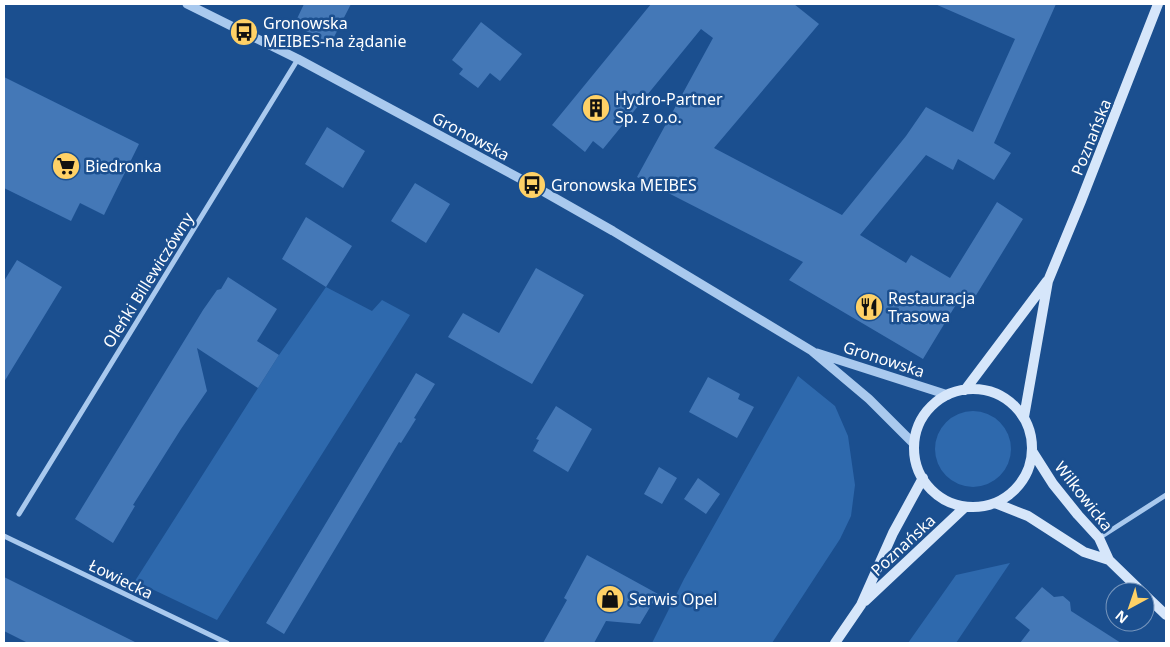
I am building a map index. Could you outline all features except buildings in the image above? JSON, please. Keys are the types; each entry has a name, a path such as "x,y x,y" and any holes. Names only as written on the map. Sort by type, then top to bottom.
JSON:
{"main road":[{"name":"Poznańska","path":"1024,418 1048,281 1114,120 1158,4"},
{"name":"Poznańska","path":"965,390 1048,281"},
{"path":"965,390 982,390 998,395 1013,404 1024,418 1031,433 1032,451 1029,468 1022,482 1010,495 995,503 980,507 965,507 940,497 923,478 915,456 914,444 922,420 937,401 948,395 965,390"},
{"name":"Wilkowicka","path":"1032,451 1053,484 1099,538 1109,560 1132,582"},
{"name":"Poznańska","path":"835,643 861,605 893,533 923,478"},
{"name":"Wilkowicka","path":"995,503 1028,516 1084,552 1109,560"},
{"name":"Poznańska","path":"861,605 965,507"},
{"path":"1155,605 1166,615"}],"street":[{"name":"Gronowska","path":"187,4 298,59 589,218 812,351 869,399 914,444"},
{"name":"Oleńki Billewiczówny","path":"19,514 298,59"},
{"name":"Gronowska","path":"812,351 948,395"},
{"path":"1099,538 1166,495"},
{"name":"Łowiecka","path":"4,536 223,642"}],"shaded area":[{"path":"326,287 372,311 382,300 410,315 217,620 135,581 279,355"},
{"path":"798,376 835,406 848,436 855,485 851,516 840,539 772,643 652,643 684,579"},
{"path":"973,411 988,414 1000,422 1008,434 1011,449 1008,464 1000,476 988,484 973,487 958,484 946,476 938,464 935,449 938,434 946,422 958,414"},
{"path":"1010,563 956,643 908,643 956,575"}],"place":[{"name":"Gronowska MEIBES-na żądanie","path":"244,32"},
{"name":"Hydro-Partner Sp. z o.o.","path":"596,108"},
{"name":"Biedronka","path":"66,166"},
{"name":"Gronowska MEIBES","path":"532,185"},
{"name":"Restauracja Trasowa","path":"869,307"},
{"name":"Serwis Opel","path":"610,599"}]}
